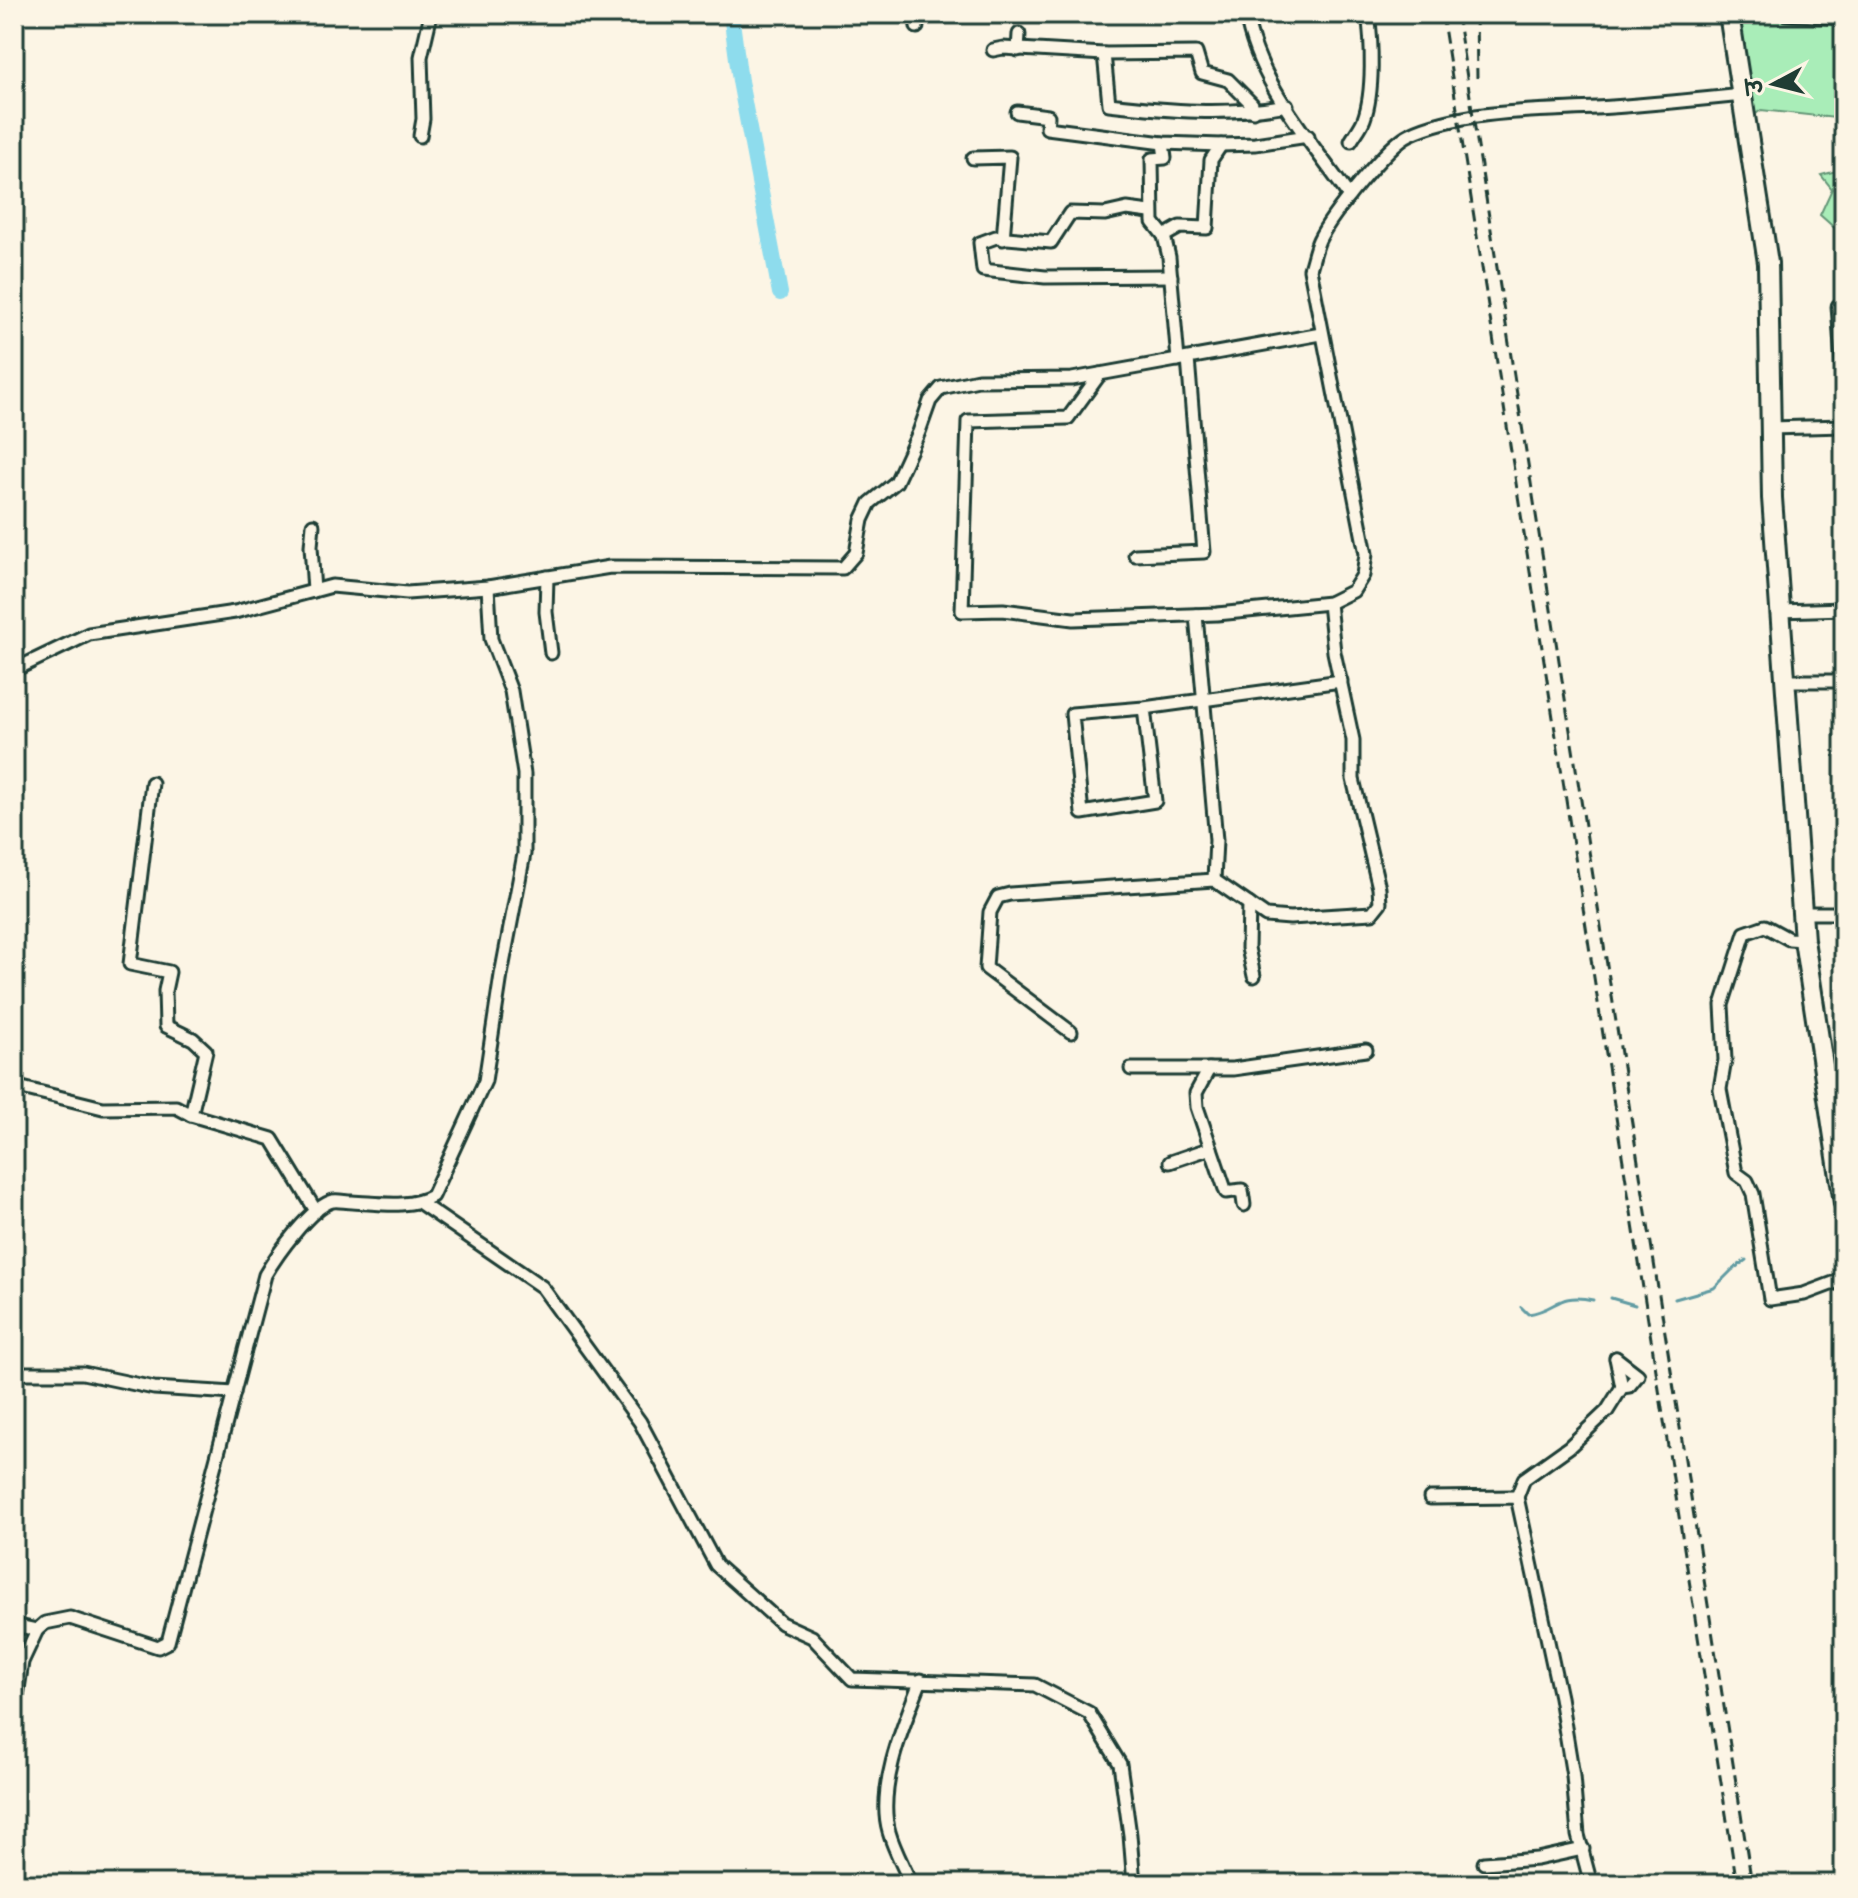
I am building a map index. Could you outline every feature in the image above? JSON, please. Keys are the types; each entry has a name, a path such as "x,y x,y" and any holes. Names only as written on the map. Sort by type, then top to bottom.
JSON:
{"main road":[{"path":"1729,14 1768,263 1772,498 1804,940 1844,1203"}],"street":[{"path":"420,136 423,119 421,57 431,14"},
{"path":"916,14 917,27"},
{"path":"1246,14 1249,35 1271,82 1349,196"},
{"path":"1351,141 1364,121 1368,102 1368,14"},
{"path":"1786,14 1844,18"},
{"path":"1018,50 1019,34"},
{"path":"993,50 1196,53 1202,73 1228,80 1252,104 1253,111"},
{"path":"1104,54 1109,104 1209,113 1253,111 1287,105"},
{"path":"1100,374 1068,418 968,421 962,611 1003,610 1073,619 1196,615 1329,603 1353,591 1363,575 1366,554 1310,269 1320,239 1349,196 1397,143 1427,128 1479,116 1642,106 1742,95"},
{"path":"1017,112 1048,116 1047,128 1163,143 1255,144 1308,136"},
{"path":"1135,555 1204,552 1171,276 1164,236 1153,222 1152,159 1165,158 1163,143"},
{"path":"1164,236 1180,227 1207,228 1211,160 1221,145"},
{"path":"973,158 1010,157 1003,239"},
{"path":"1150,212 1127,209 1105,214 1070,213 1051,242 996,237 980,243 983,270 1045,277 1171,276"},
{"path":"1838,306 1844,388"},
{"path":"14,670 89,634 235,612 332,586 407,593 488,587 610,567 843,568 856,553 862,520 870,503 896,482 930,401 941,388 978,380 1072,379 1321,334"},
{"path":"1770,428 1844,426"},
{"path":"313,525 314,591"},
{"path":"547,577 546,612 551,653"},
{"path":"14,1717 22,1662 37,1630 45,1623 70,1618 158,1647 168,1642 265,1275 276,1256 316,1211 332,1201 420,1203 432,1196 485,1081 524,854 524,774 511,691 491,639 488,587"},
{"path":"1071,1032 986,968 990,912 998,897 1214,880 1266,916 1290,918 1372,913 1380,903 1353,779 1353,740 1334,652 1329,603"},
{"path":"1780,611 1844,609"},
{"path":"1196,615 1216,840 1214,880"},
{"path":"1144,708 1155,801 1082,813 1072,714 1144,708 1341,681"},
{"path":"1785,681 1844,681"},
{"path":"152,783 130,964 169,972 165,991 166,1026 193,1039 206,1051 191,1115"},
{"path":"1249,904 1248,948 1254,976"},
{"path":"1802,913 1844,913"},
{"path":"1804,940 1789,939 1765,926 1745,933 1722,1005 1725,1060 1720,1089 1722,1106 1736,1173 1747,1181 1753,1194 1770,1299 1804,1294 1844,1279"},
{"path":"1131,1069 1233,1069 1366,1050"},
{"path":"1209,1069 1196,1093 1197,1107 1226,1192 1242,1190 1244,1205"},
{"path":"14,1086 103,1108 176,1107 191,1115 272,1139 316,1211"},
{"path":"1170,1162 1211,1148"},
{"path":"420,1203 542,1287 640,1422 716,1565 781,1623 812,1637 852,1679 1035,1685 1089,1713 1120,1764 1134,1884"},
{"path":"14,1373 83,1373 154,1388 234,1393"},
{"path":"1591,1884 1578,1835 1573,1776 1560,1697 1517,1497 1524,1479 1569,1447 1607,1411 1622,1387"},
{"path":"1430,1498 1517,1497"},
{"path":"14,1625 37,1630"},
{"path":"911,1884 888,1830 886,1800 898,1738 921,1680"},
{"path":"1484,1863 1537,1859 1583,1849"}],"green space":[{"path":"1736,16 1842,25 1844,119 1761,110 1752,117"},
{"path":"1844,169 1844,228 1838,231 1820,215 1832,189 1821,175"}],"waterway":[{"path":"731,14 740,81 780,293"},
{"path":"1675,1299 1714,1288 1746,1260"},
{"path":"1521,1307 1528,1314 1571,1298 1593,1300"},
{"path":"1611,1298 1635,1305"}],"railway":[{"path":"1442,14 1737,1884"},
{"path":"1457,14 1752,1884"},
{"path":"1476,14 1477,78"}]}
